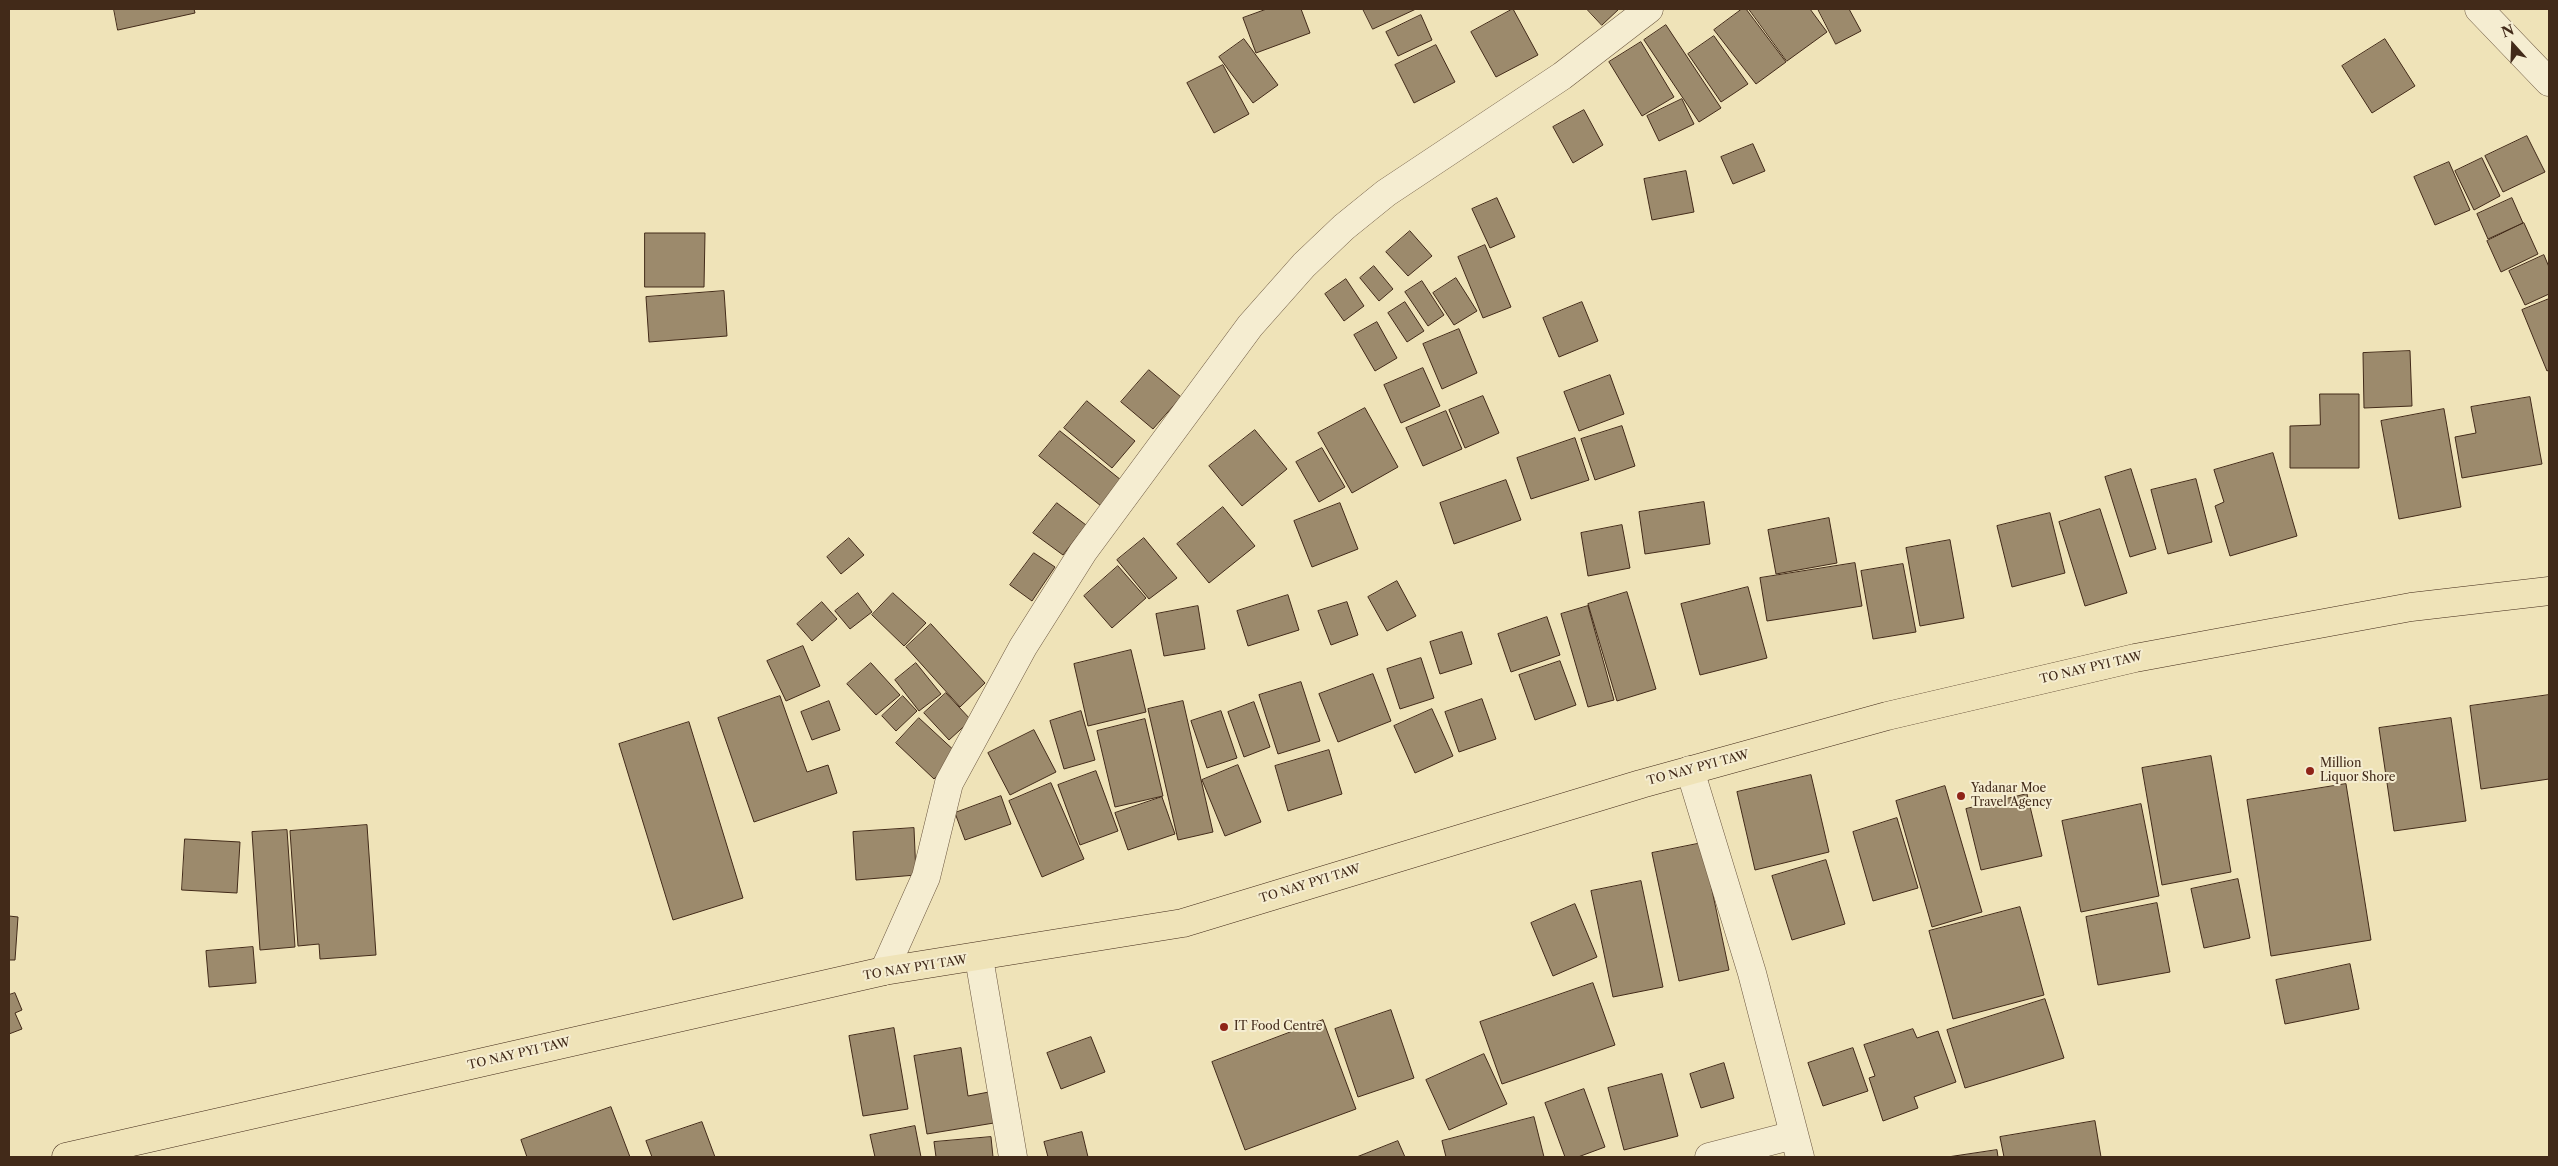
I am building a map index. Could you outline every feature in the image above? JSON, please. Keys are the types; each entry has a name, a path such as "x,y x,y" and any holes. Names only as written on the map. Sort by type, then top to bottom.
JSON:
{"main road":[{"name":"TO NAY PYI TAW","path":"66,1157 884,971 979,958 1183,923 1690,770 1887,716 2135,658 2411,607 2549,591"}],"street":[{"path":"884,971 926,877 949,782 1022,647 1089,544 1250,326 1304,265 1344,227 1386,193 1562,76 1649,9"},
{"path":"2479,9 2549,82"},
{"path":"1690,770 1752,974 1797,1146 1709,1157"},
{"path":"979,958 1014,1157"}],"building":[{"path":"114,9 194,9 195,13 118,30"},
{"path":"1267,9 1301,9 1310,33 1256,53 1243,18"},
{"path":"1363,9 1416,9 1373,29"},
{"path":"1513,9 1538,55 1496,77 1471,32"},
{"path":"1587,9 1619,9 1602,25"},
{"path":"1742,9 1746,9 1786,62 1756,84 1714,30"},
{"path":"1749,9 1810,9 1827,32 1787,61"},
{"path":"1818,9 1849,9 1861,31 1836,44"},
{"path":"1421,15 1432,40 1398,56 1386,32"},
{"path":"1666,25 1721,108 1699,122 1644,40"},
{"path":"1714,36 1748,84 1721,102 1688,54"},
{"path":"1244,39 1278,85 1253,103 1219,57"},
{"path":"2385,39 2415,86 2372,113 2342,66"},
{"path":"1641,42 1674,97 1642,116 1609,62"},
{"path":"1436,45 1455,82 1414,103 1395,65"},
{"path":"1223,65 1249,114 1214,133 1187,83"},
{"path":"1682,99 1694,124 1659,141 1647,116"},
{"path":"1584,110 1603,145 1573,163 1553,127"},
{"path":"2527,136 2545,172 2503,192 2485,156"},
{"path":"1753,144 1765,171 1733,184 1721,157"},
{"path":"2482,158 2500,196 2474,210 2455,171"},
{"path":"2449,162 2470,210 2435,225 2414,177"},
{"path":"1686,171 1694,212 1652,220 1644,179"},
{"path":"1497,198 1515,237 1490,248 1472,209"},
{"path":"2512,198 2523,223 2488,239 2477,214"},
{"path":"2524,223 2538,254 2501,272 2487,241"},
{"path":"1410,231 1432,256 1408,276 1386,252"},
{"path":"645,233 705,233 704,287 645,287"},
{"path":"1485,245 1511,307 1483,318 1458,257"},
{"path":"2544,255 2549,267 2549,294 2525,305 2509,271"},
{"path":"1374,266 1393,289 1379,301 1360,278"},
{"path":"1456,278 1477,311 1454,325 1433,293"},
{"path":"1346,279 1364,306 1344,321 1325,294"},
{"path":"1422,281 1444,315 1428,326 1405,292"},
{"path":"724,291 727,336 649,342 646,297"},
{"path":"2549,299 2549,370 2547,371 2522,310"},
{"path":"1405,302 1424,331 1407,342 1388,313"},
{"path":"1582,302 1598,341 1559,357 1543,318"},
{"path":"1377,322 1397,358 1375,371 1354,335"},
{"path":"1459,329 1477,373 1442,389 1423,344"},
{"path":"2410,351 2412,406 2364,408 2363,353"},
{"path":"1423,368 1440,406 1401,423 1384,385"},
{"path":"1149,370 1181,397 1153,429 1121,402"},
{"path":"1610,375 1624,414 1579,431 1564,392"},
{"path":"2320,394 2359,394 2359,468 2290,468 2290,426 2320,425"},
{"path":"1483,396 1499,433 1465,448 1449,410"},
{"path":"2530,397 2542,464 2462,478 2455,437 2476,433 2471,407"},
{"path":"1087,401 1135,441 1112,468 1064,428"},
{"path":"1365,408 1398,467 1352,493 1318,433"},
{"path":"2444,409 2461,507 2399,519 2381,421"},
{"path":"1446,411 1462,449 1423,466 1406,428"},
{"path":"1622,426 1635,466 1595,480 1581,439"},
{"path":"1255,430 1287,469 1242,506 1209,466"},
{"path":"1060,431 1121,480 1101,506 1039,456"},
{"path":"1575,438 1589,480 1531,499 1517,458"},
{"path":"1322,448 1345,487 1319,502 1296,462"},
{"path":"2273,453 2297,536 2230,556 2215,506 2224,502 2214,470"},
{"path":"2131,469 2156,549 2130,557 2105,477"},
{"path":"2196,479 2212,542 2168,554 2151,490"},
{"path":"1506,480 1521,520 1454,544 1440,503"},
{"path":"1704,502 1710,544 1645,554 1639,512"},
{"path":"1057,503 1086,525 1063,555 1033,533"},
{"path":"1340,503 1358,549 1312,567 1294,521"},
{"path":"1223,507 1255,546 1209,583 1177,544"},
{"path":"2100,509 2127,593 2085,606 2059,522"},
{"path":"2050,513 2065,573 2012,587 1997,526"},
{"path":"1829,518 1837,563 1776,574 1768,530"},
{"path":"1622,525 1630,568 1588,576 1581,533"},
{"path":"849,538 864,555 841,574 827,557"},
{"path":"1144,538 1177,578 1149,599 1117,560"},
{"path":"1950,540 1964,618 1920,626 1906,548"},
{"path":"1034,553 1055,567 1032,601 1010,585"},
{"path":"1855,563 1862,606 1767,621 1760,578"},
{"path":"1903,564 1916,632 1873,639 1861,571"},
{"path":"1118,566 1146,598 1112,628 1084,596"},
{"path":"1397,581 1416,616 1387,631 1368,597"},
{"path":"1748,587 1767,658 1700,675 1681,604"},
{"path":"1627,592 1656,689 1617,701 1588,604"},
{"path":"858,593 872,612 850,629 835,611"},
{"path":"893,593 926,623 904,646 872,615"},
{"path":"1288,595 1299,630 1248,646 1237,611"},
{"path":"822,602 837,619 812,641 797,624"},
{"path":"1347,602 1358,635 1331,645 1318,611"},
{"path":"1198,606 1205,649 1164,656 1156,614"},
{"path":"1588,606 1614,700 1588,707 1561,614"},
{"path":"1547,617 1560,655 1511,672 1498,634"},
{"path":"931,624 985,683 960,707 906,647"},
{"path":"1462,632 1472,664 1440,674 1430,642"},
{"path":"803,646 820,686 786,701 767,661"},
{"path":"1131,650 1146,712 1088,726 1074,664"},
{"path":"1421,658 1434,698 1400,709 1387,669"},
{"path":"1560,661 1576,705 1535,720 1519,675"},
{"path":"871,663 900,695 876,715 847,684"},
{"path":"916,663 941,694 919,711 895,680"},
{"path":"1373,674 1391,721 1338,742 1319,694"},
{"path":"1301,682 1320,741 1278,754 1259,695"},
{"path":"946,693 971,720 949,740 924,713"},
{"path":"2549,695 2549,779 2481,789 2470,706"},
{"path":"780,696 807,772 828,765 837,793 754,822 718,718"},
{"path":"903,696 917,711 896,731 882,716"},
{"path":"1482,699 1496,739 1459,752 1445,712"},
{"path":"829,701 840,730 812,740 801,712"},
{"path":"1183,701 1213,832 1178,840 1148,709"},
{"path":"1254,702 1270,747 1244,757 1228,712"},
{"path":"1432,709 1453,756 1415,773 1394,726"},
{"path":"1081,711 1095,760 1064,769 1050,721"},
{"path":"1221,711 1237,758 1207,768 1191,721"},
{"path":"919,718 958,754 934,779 896,743"},
{"path":"2451,718 2466,821 2394,831 2379,728"},
{"path":"1145,719 1163,796 1115,807 1097,731"},
{"path":"689,722 743,898 673,920 619,744"},
{"path":"1034,730 1056,772 1010,795 988,753"},
{"path":"1329,750 1342,794 1288,811 1275,766"},
{"path":"2211,756 2231,872 2162,885 2142,768"},
{"path":"1238,765 1261,822 1225,836 1202,780"},
{"path":"1096,771 1118,831 1080,845 1058,785"},
{"path":"1811,775 1829,852 1755,870 1737,792"},
{"path":"1051,783 1084,859 1042,877 1009,801"},
{"path":"2346,784 2371,940 2271,956 2247,800"},
{"path":"1945,786 1982,912 1932,927 1896,801"},
{"path":"2027,794 2042,856 1981,870 1966,809"},
{"path":"1001,796 1011,824 965,840 955,813"},
{"path":"1162,797 1175,834 1128,850 1115,813"},
{"path":"2141,804 2159,896 2081,912 2062,821"},
{"path":"1897,818 1918,888 1873,901 1853,832"},
{"path":"367,825 376,955 320,959 319,944 298,946 290,831"},
{"path":"914,828 916,875 856,880 853,832"},
{"path":"287,830 295,947 260,950 252,832"},
{"path":"185,839 240,842 237,893 182,890"},
{"path":"1702,843 1729,970 1679,981 1652,853"},
{"path":"1826,860 1845,924 1792,940 1772,876"},
{"path":"2238,879 2250,938 2204,948 2191,889"},
{"path":"1641,881 1663,987 1613,997 1591,891"},
{"path":"2157,903 2170,972 2098,985 2086,917"},
{"path":"1575,904 1597,957 1553,976 1531,923"},
{"path":"2020,907 2044,995 1953,1019 1929,931"},
{"path":"9,916 18,917 15,960 9,960"},
{"path":"253,947 256,983 209,987 206,951"},
{"path":"2350,964 2359,1009 2285,1024 2276,980"},
{"path":"1593,983 1615,1045 1502,1084 1480,1022"},
{"path":"15,993 22,1010 15,1013 22,1029 9,1034 9,995"},
{"path":"2045,999 2064,1058 1965,1088 1947,1030"},
{"path":"1391,1010 1414,1078 1358,1097 1335,1029"},
{"path":"1323,1020 1356,1109 1245,1150 1212,1062"},
{"path":"894,1028 908,1109 863,1116 849,1036"},
{"path":"1913,1029 1917,1038 1938,1031 1956,1082 1914,1097 1918,1108 1883,1121 1869,1078 1875,1076 1864,1045"},
{"path":"1091,1037 1105,1072 1061,1089 1047,1053"},
{"path":"961,1048 968,1096 994,1091 1000,1122 927,1134 914,1056"},
{"path":"1853,1048 1868,1091 1823,1106 1808,1063"},
{"path":"1484,1054 1507,1104 1449,1130 1426,1080"},
{"path":"1724,1063 1734,1098 1701,1108 1690,1074"},
{"path":"1662,1074 1678,1136 1624,1150 1608,1088"},
{"path":"1584,1089 1605,1147 1578,1157 1565,1157 1545,1103"},
{"path":"611,1107 630,1157 527,1157 521,1140"},
{"path":"1534,1117 1544,1157 1446,1157 1442,1141"},
{"path":"2095,1121 2101,1157 2004,1157 2000,1137"},
{"path":"702,1122 715,1157 652,1157 646,1141"},
{"path":"915,1126 921,1157 875,1157 870,1135"},
{"path":"1082,1132 1088,1157 1048,1157 1044,1142"},
{"path":"991,1137 993,1157 936,1157 934,1142"},
{"path":"1398,1141 1405,1157 1357,1157"},
{"path":"1997,1150 1998,1157 1948,1157"}],"place":[{"name":"Million Liquor Shore","path":"2310,771"},
{"name":"Yadanar Moe Travel Agency","path":"1961,796"},
{"name":"IT Food Centre","path":"1224,1027"}]}
